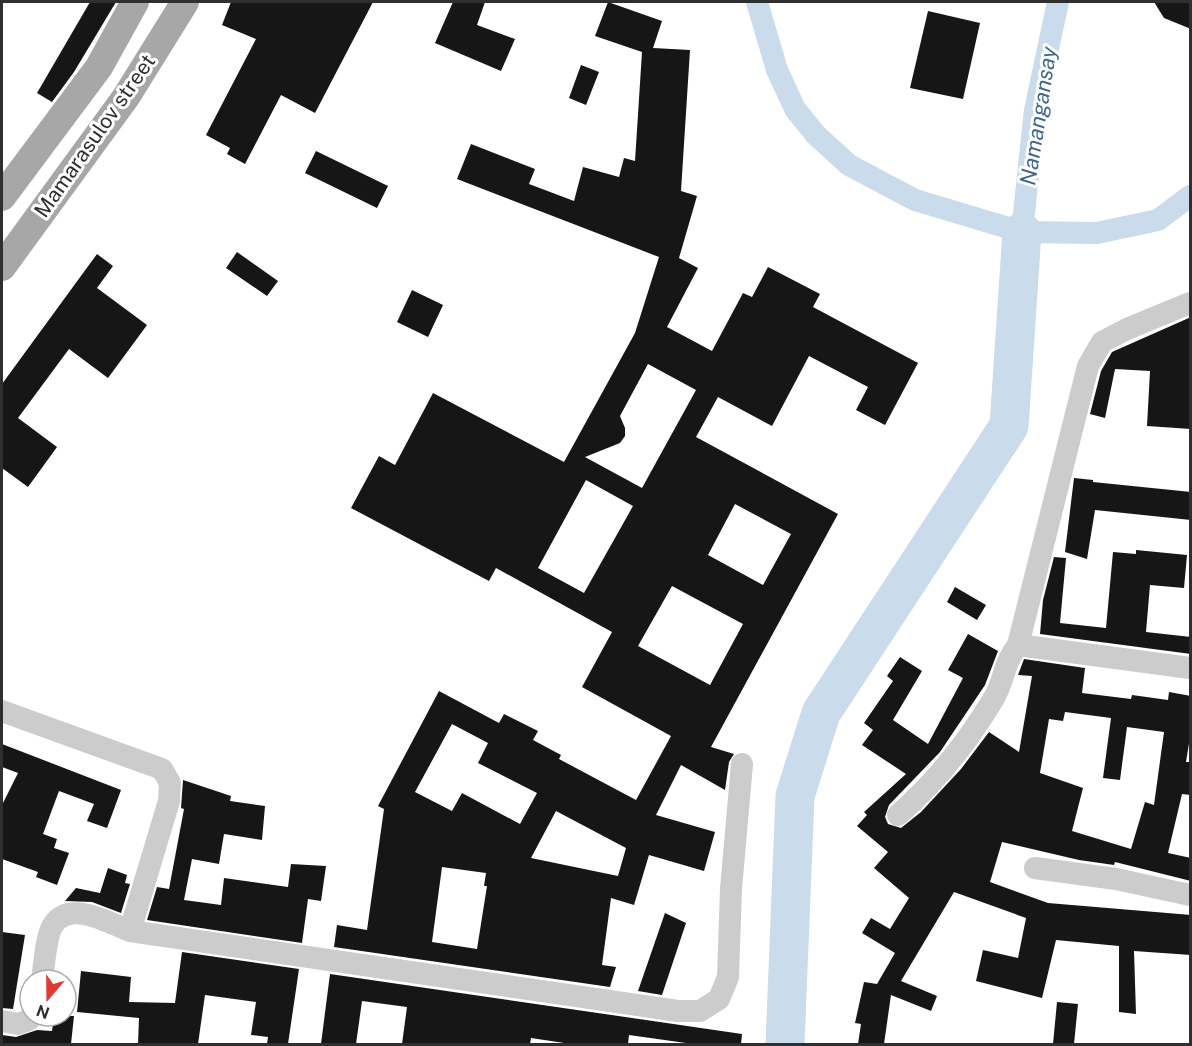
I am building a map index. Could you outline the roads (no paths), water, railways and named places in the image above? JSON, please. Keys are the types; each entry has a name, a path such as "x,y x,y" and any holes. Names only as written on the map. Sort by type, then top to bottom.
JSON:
{"main road":[{"name":"Mamarasulov street","path":"2,196 99,67 135,2"},
{"name":"Mamarasulov street","path":"2,267 126,97 185,2"}],"street":[{"path":"898,815 952,762 995,695 1006,660 1018,645 1088,366 1102,342 1191,303"},
{"path":"1018,645 1191,668"},
{"path":"2,711 162,769 170,783 169,801 130,930"},
{"path":"44,968 52,926 62,916 79,912 130,930 678,1011 700,1011 719,999 729,977 731,889 742,764"},
{"path":"1035,868 1116,879 1191,895"},
{"path":"2,1021 18,1024"}],"waterway":[{"path":"757,2 777,70 795,109 816,135 849,165 915,200 1022,232 1097,233 1158,220 1190,196"},
{"name":"Namangansay","path":"1022,232 1035,110 1058,2"},
{"path":"785,1044 795,796 821,713 1009,426 1022,232"}]}
